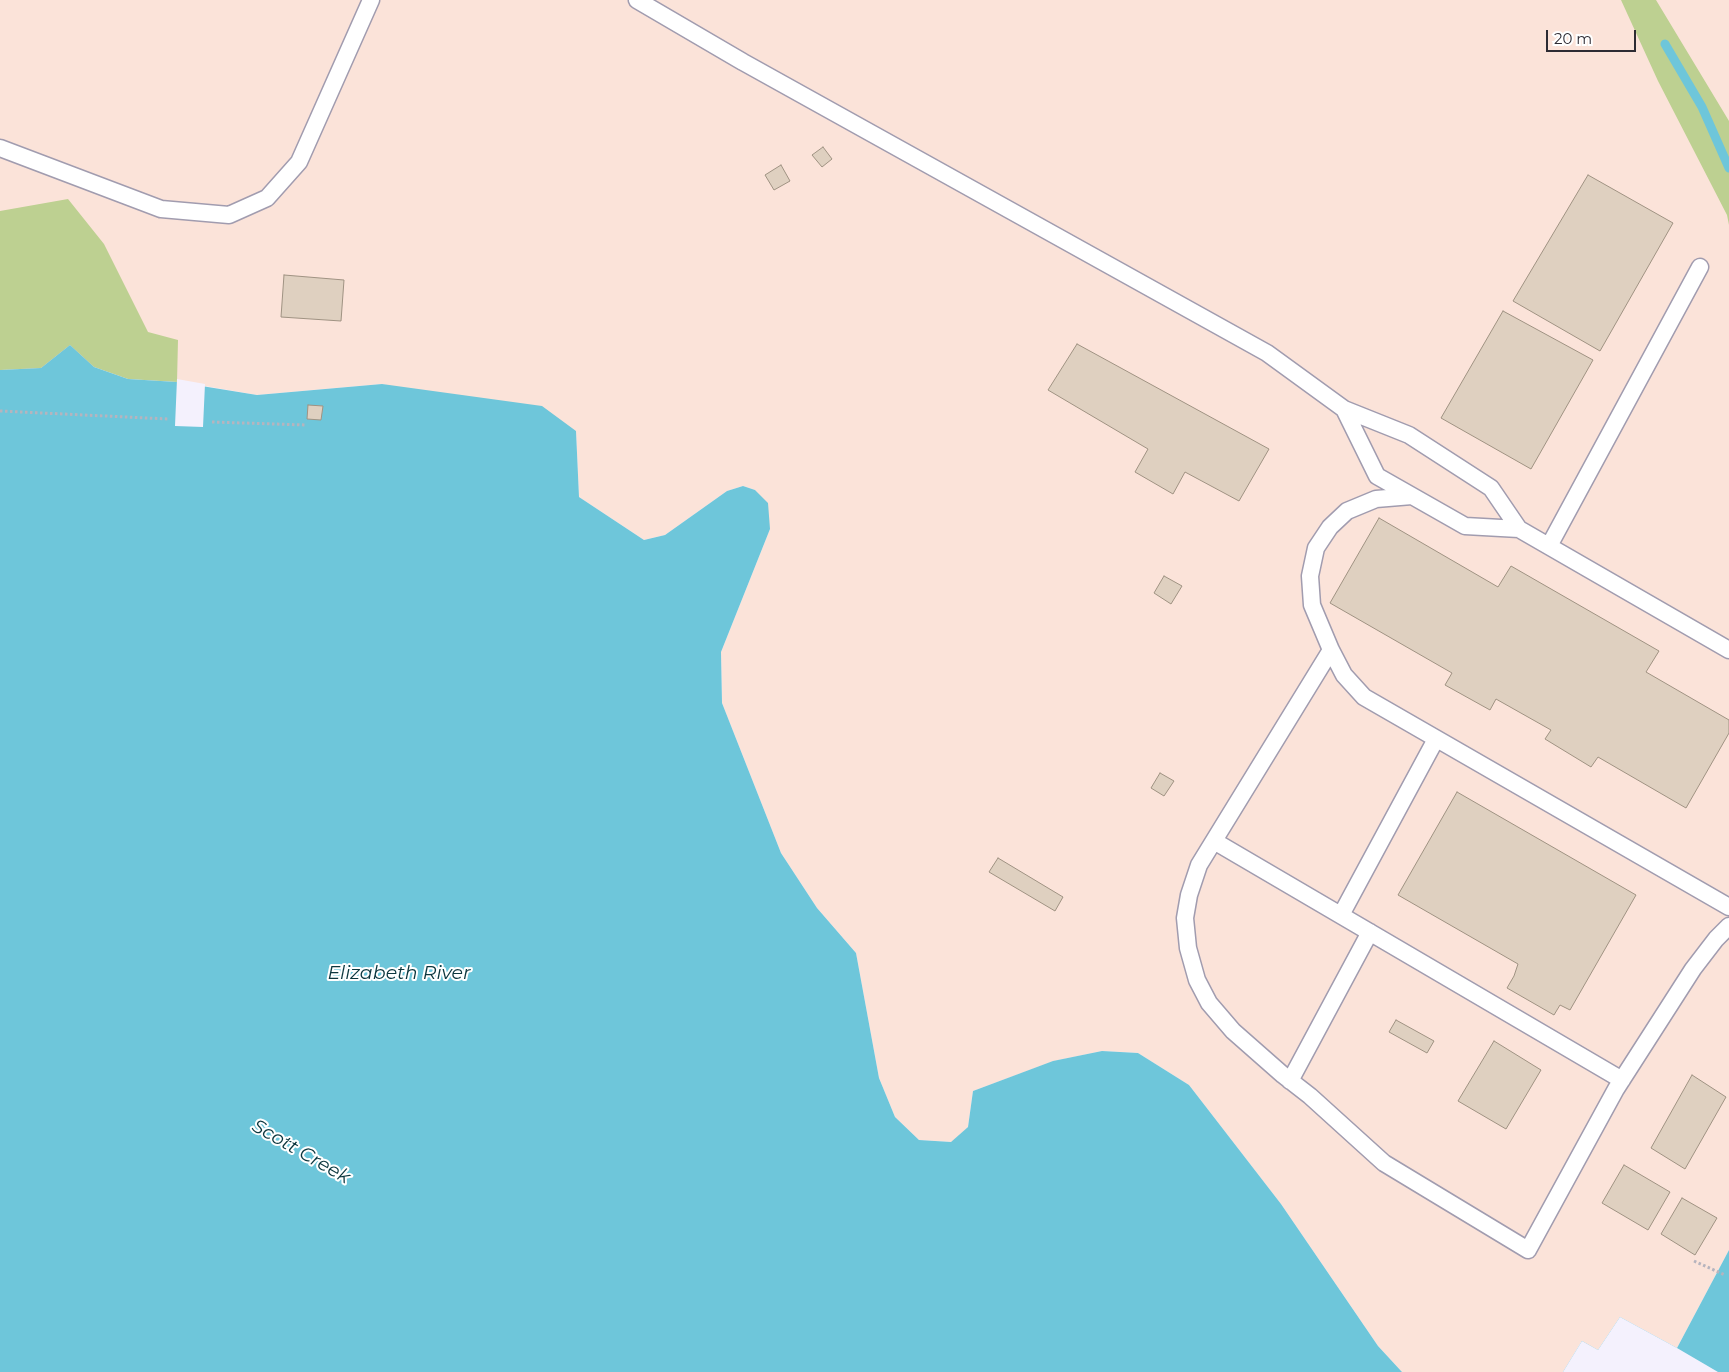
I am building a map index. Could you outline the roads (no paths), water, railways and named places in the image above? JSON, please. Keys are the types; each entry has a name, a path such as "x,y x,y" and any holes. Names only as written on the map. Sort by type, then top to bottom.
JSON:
{"lane":[{"path":"0,148 161,209 229,215 267,198 299,162 371,0"},
{"path":"637,0 743,62 1267,353 1344,409 1409,435 1492,488 1519,529"},
{"path":"1549,546 1700,266"},
{"path":"1344,409 1377,476 1465,526 1519,529 1729,650"},
{"path":"1412,496 1376,499 1347,511 1330,527 1316,548 1310,576 1312,605 1331,650 1344,674 1364,697 1729,907"},
{"path":"1331,650 1199,865 1189,895 1185,918 1188,948 1197,980 1209,1003 1233,1031 1310,1096 1384,1163 1528,1250 1622,1080 1694,969 1729,926"},
{"path":"1341,915 1436,739"},
{"path":"1214,841 1622,1080"},
{"path":"1290,1081 1370,932"}],"water":[{"name":"Elizabeth River","path":"70,345 94,367 128,379 177,382 257,395 382,384 542,406 576,431 579,497 644,540 665,535 727,491 743,486 755,490 768,503 770,529 721,652 722,703 781,853 817,908 856,953 879,1078 895,1117 919,1140 951,1142 968,1127 973,1091 1053,1061 1102,1051 1138,1053 1189,1085 1281,1204 1378,1346 1402,1372 0,1372 0,370 41,368"},
{"path":"1729,1250 1729,1372 1563,1372 1582,1341 1598,1350 1620,1317 1677,1348"}],"waterway":[{"path":"1665,44 1702,107 1729,168"}],"water label":[{"name":"Scott Creek","path":"301,1152"}]}
